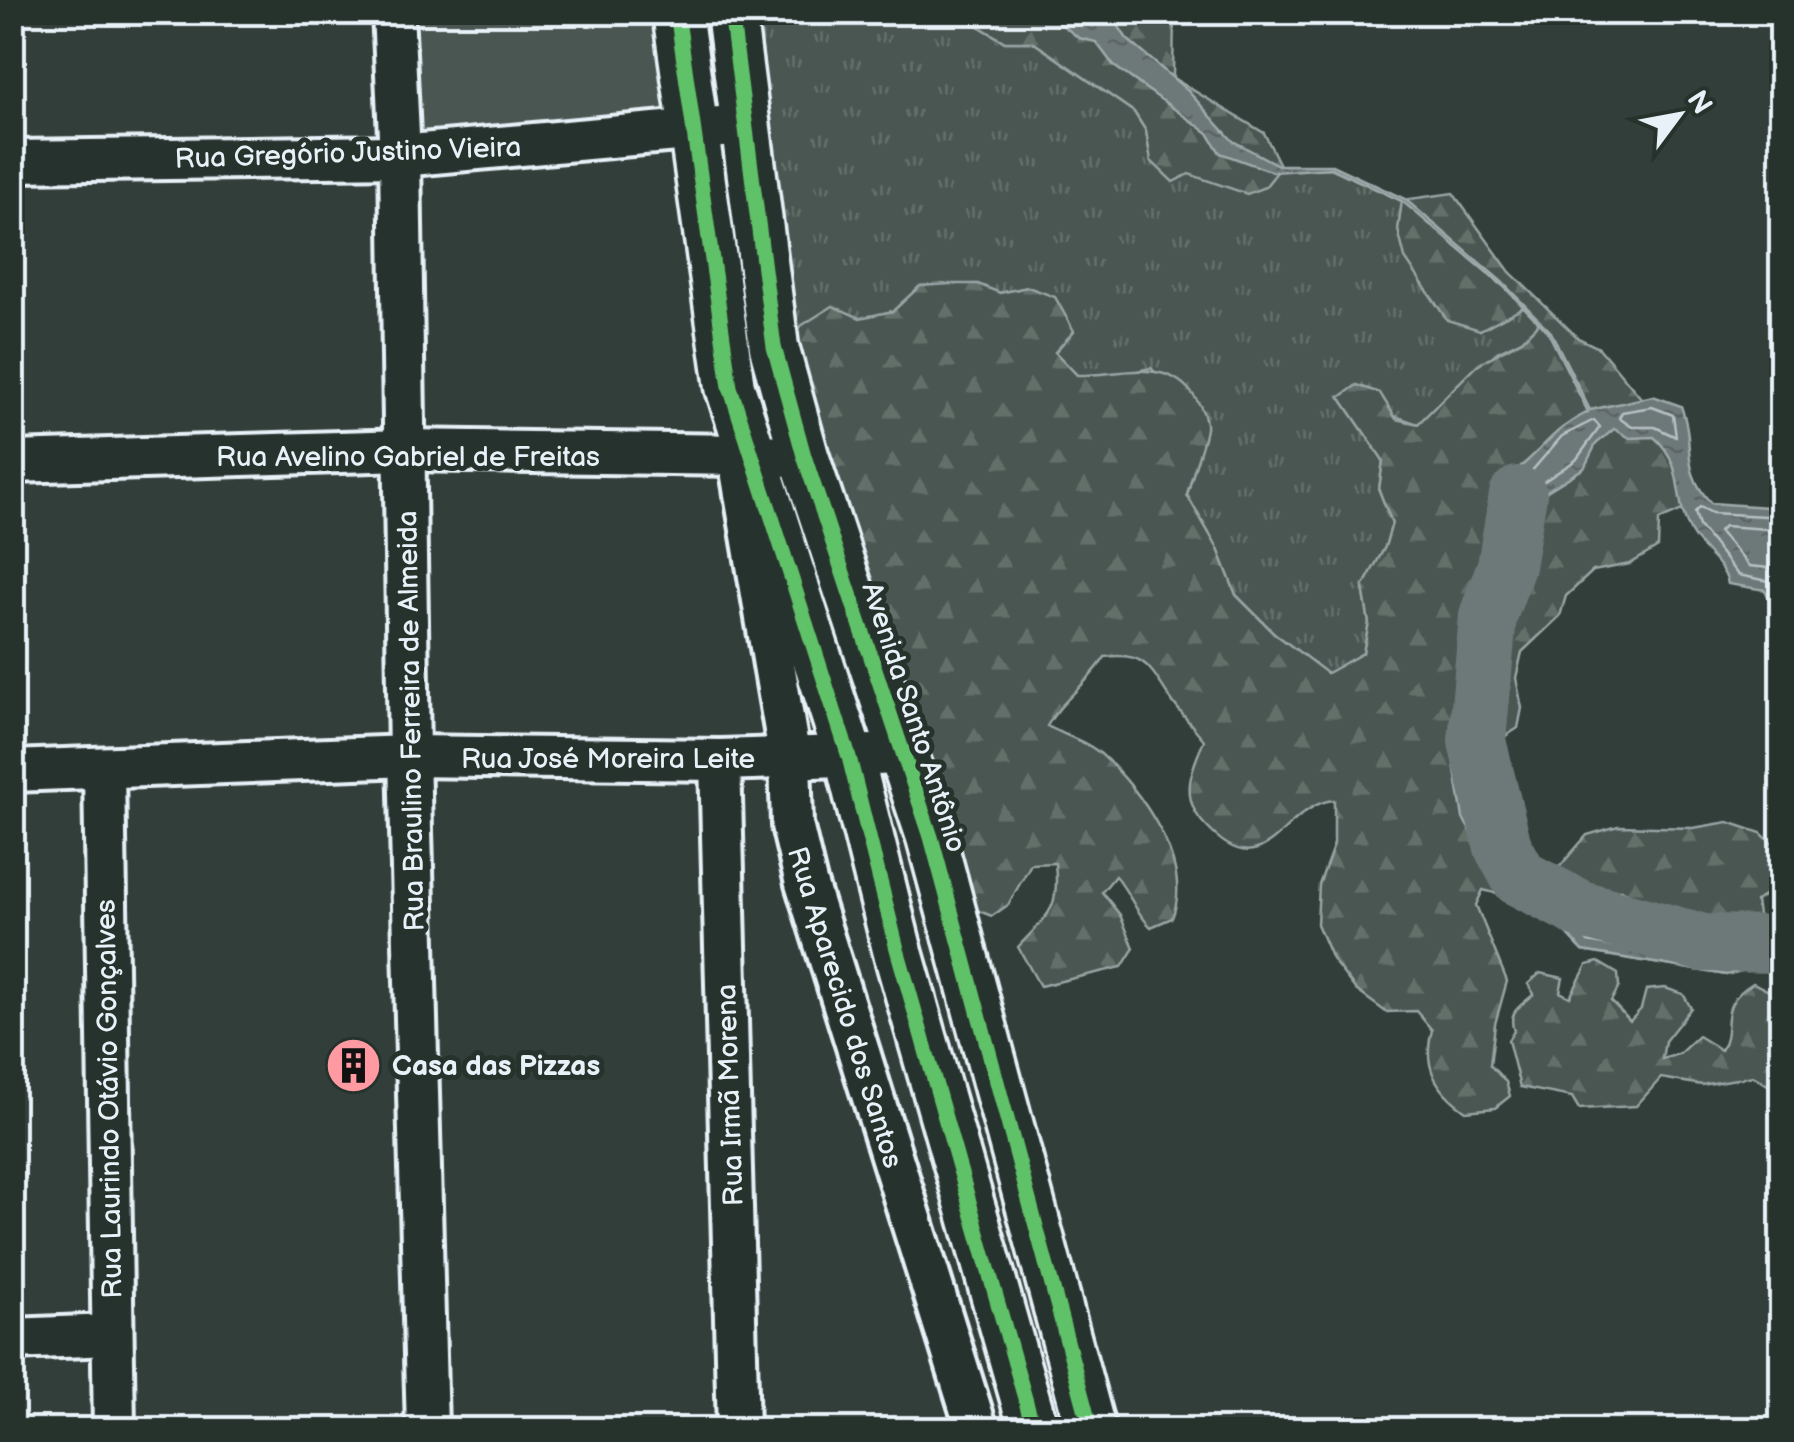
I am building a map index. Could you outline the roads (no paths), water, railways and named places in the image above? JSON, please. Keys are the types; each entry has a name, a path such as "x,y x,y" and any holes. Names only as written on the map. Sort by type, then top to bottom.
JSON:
{"street":[{"name":"Rua Braulino Ferreira de Almeida","path":"393,12 400,156 409,756 427,1430"},
{"path":"677,12 722,344 745,457 849,757 897,949 1034,1430"},
{"name":"Avenida Santo Antônio","path":"731,12 742,126 774,347 804,456 930,837 1090,1430"},
{"name":"Rua Gregório Justino Vieira","path":"12,161 400,156 742,126"},
{"name":"Rua Avelino Gabriel de Freitas","path":"12,462 405,450 804,456"},
{"name":"Rua Aparecido dos Santos","path":"745,457 790,758 792,826 820,934 977,1430"},
{"name":"Rua José Moreira Leite","path":"12,771 409,756 720,760 904,754"},
{"name":"Rua Irmã Morena","path":"720,760 738,1430"},
{"name":"Rua Laurindo Otávio Gonçalves","path":"104,770 114,1430"},
{"path":"12,1339 112,1335"}],"water":[{"path":"1026,13 1110,13 1127,39 1187,90 1233,141 1278,165 1332,165 1405,199 1501,281 1551,332 1590,410 1653,396 1681,406 1691,468 1711,503 1781,508 1781,621 1765,590 1728,584 1722,570 1695,539 1685,519 1675,470 1664,448 1654,437 1630,438 1614,429 1596,444 1584,468 1547,491 1506,566 1488,616 1477,741 1503,847 1520,878 1577,878 1602,890 1621,890 1663,911 1703,943 1781,944 1781,961 1726,975 1583,951 1540,910 1506,895 1463,818 1451,746 1458,664 1482,589 1500,483 1559,430 1588,412 1548,332 1503,286 1402,201 1331,168 1273,172 1220,153 1208,133 1114,66 1096,42 1079,38 1052,17 1036,18"}],"waterway":[{"path":"1518,495 1506,566 1488,616 1477,741 1503,847 1520,878 1580,909 1703,943 1782,944"}],"place":[{"name":"Casa das Pizzas","path":"353,1065"}]}
